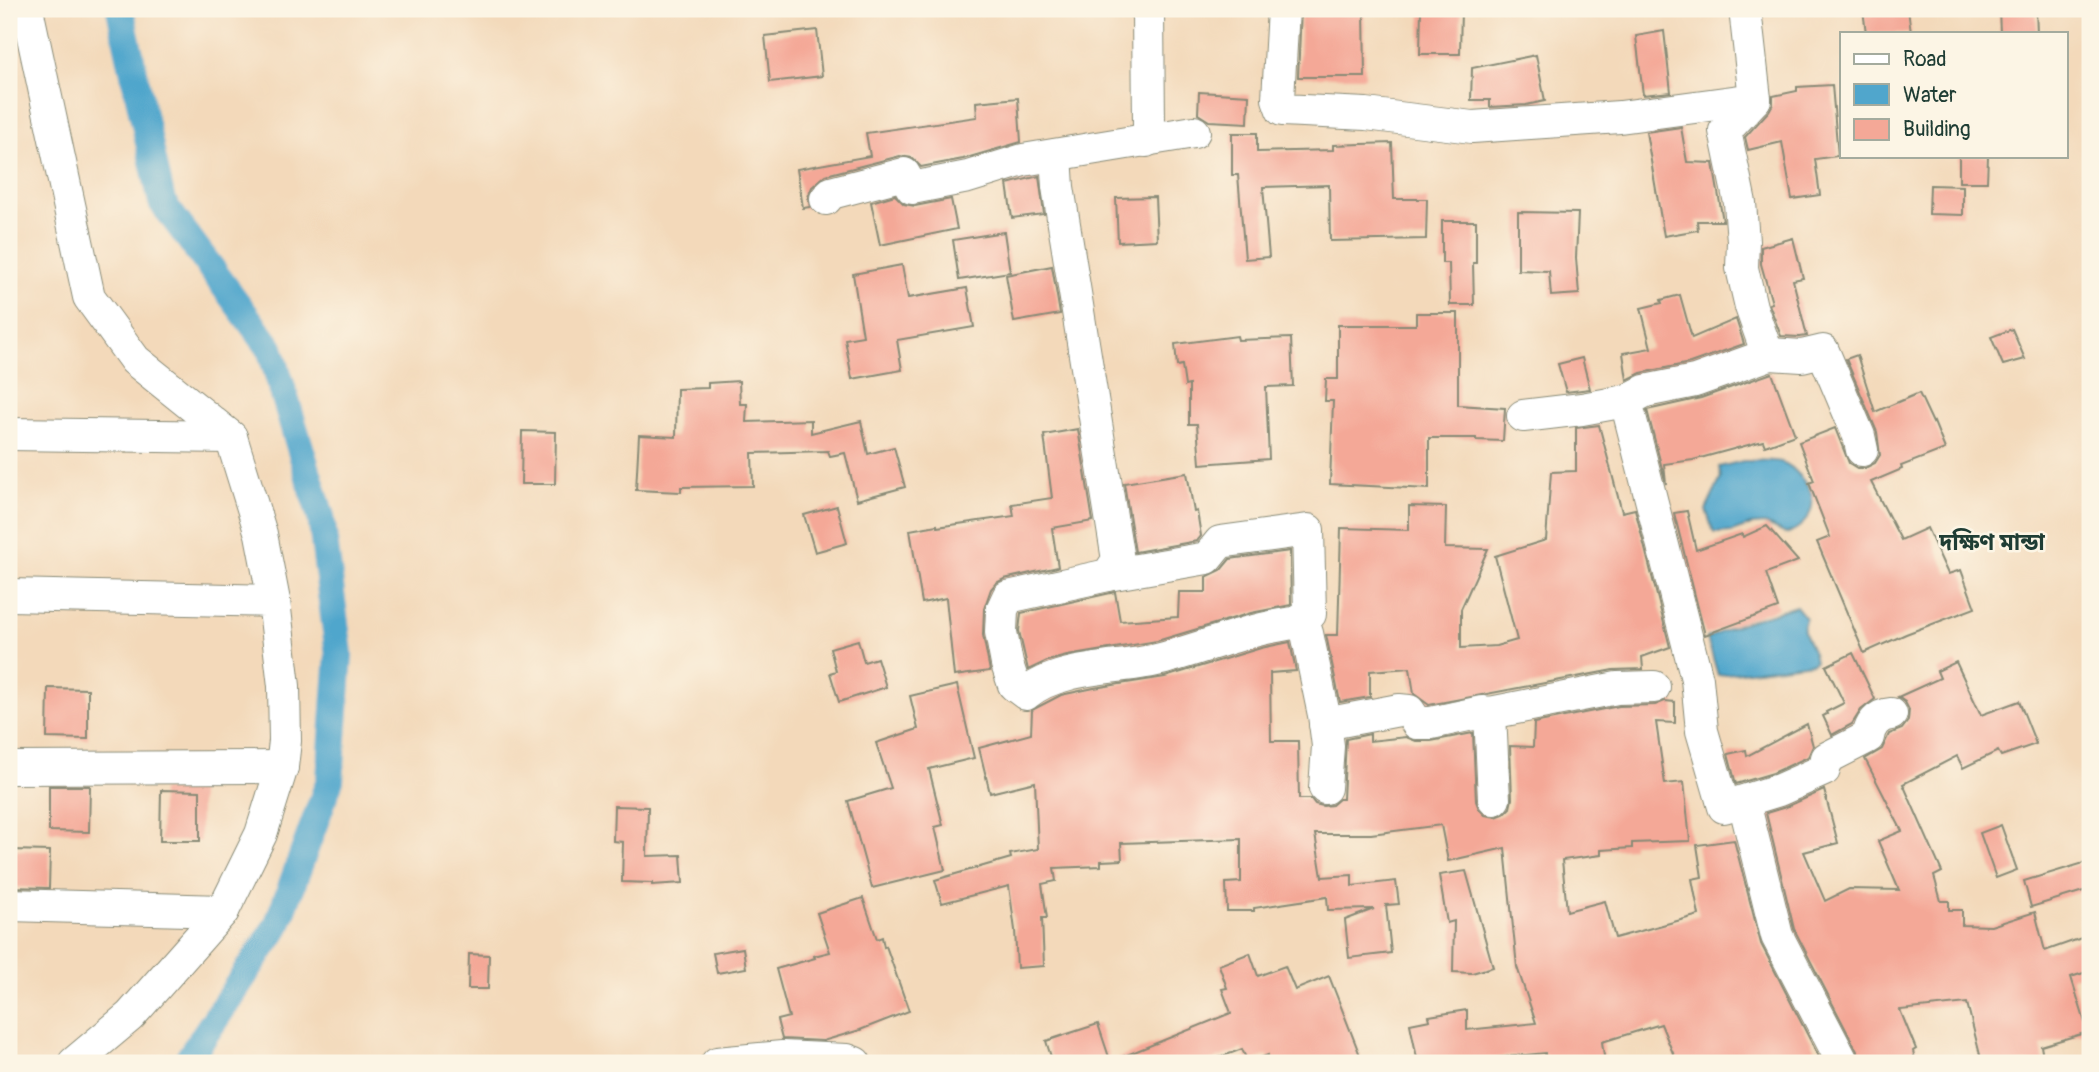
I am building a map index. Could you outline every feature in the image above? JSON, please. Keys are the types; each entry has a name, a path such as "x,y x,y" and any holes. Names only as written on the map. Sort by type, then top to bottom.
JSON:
{"street":[{"path":"27,9 89,297 135,360 230,437 261,534 274,601 284,686 285,741 282,767 261,834 223,911 130,1016 74,1063"},
{"path":"1146,141 1149,127 1148,9"},
{"path":"1283,9 1278,99 1282,110 1366,114 1472,127 1620,117 1755,99"},
{"path":"1745,9 1755,99 1725,131 1740,203 1742,268 1751,307 1770,354"},
{"path":"826,199 831,194 904,174 912,188 968,177 1023,160 1194,132"},
{"path":"1056,155 1058,187 1118,560 1108,575"},
{"path":"1523,416 1582,410 1626,401 1645,391 1695,381 1770,354 1802,356 1823,351 1859,436 1862,450"},
{"path":"1626,401 1697,679 1702,731 1724,807 1779,790 1824,770 1827,758 1868,737 1870,726 1884,715 1891,714"},
{"path":"9,435 230,437"},
{"path":"1308,530 1310,614 1298,622 1252,631 1158,660 1119,664 1063,676 1037,684 1026,694 1014,685 1001,632 1002,610 1008,597 1108,575 1207,558 1220,542 1308,530"},
{"path":"9,595 274,601"},
{"path":"1298,622 1307,633 1319,684 1328,746 1325,788"},
{"path":"1325,724 1399,710 1409,711 1417,723 1431,723 1617,688 1654,687"},
{"path":"1490,713 1494,799"},
{"path":"9,768 282,767"},
{"path":"1744,802 1777,936 1843,1063"},
{"path":"9,905 223,911"},
{"path":"717,1063 782,1058 848,1060 855,1063"}],"water":[{"path":"1743,461 1781,462 1790,466 1808,487 1811,511 1795,530 1786,534 1765,524 1751,525 1732,532 1714,533 1706,510 1721,478 1719,467"},
{"path":"1796,606 1805,617 1805,634 1815,661 1718,675 1707,638 1739,624"}],"building":[{"path":"1301,9 1364,9 1365,77 1298,77"},
{"path":"1421,9 1461,9 1460,54 1420,54"},
{"path":"1908,9 1911,32 1866,32 1863,10"},
{"path":"1999,9 2036,9 2037,32 2000,32"},
{"path":"817,30 822,76 770,82 765,36"},
{"path":"1664,31 1671,92 1643,95 1636,36"},
{"path":"1536,55 1545,101 1490,107 1490,100 1471,100 1472,68"},
{"path":"1832,85 1838,156 1815,159 1820,195 1792,199 1782,142 1748,150 1745,137 1769,111 1773,96 1797,91 1797,87"},
{"path":"1199,92 1249,95 1248,123 1209,121 1198,114"},
{"path":"1018,98 1021,142 963,159 921,167 912,158 900,156 826,175 812,187 808,197 810,207 803,208 797,169 870,156 866,133 977,117 976,102"},
{"path":"1681,127 1687,162 1713,163 1723,221 1697,221 1698,230 1664,236 1646,132"},
{"path":"1232,133 1257,133 1257,152 1333,150 1333,145 1392,143 1394,199 1427,199 1426,239 1330,241 1329,185 1263,187 1269,257 1245,259 1238,175 1232,175"},
{"path":"1959,158 1988,158 1987,182 1959,182"},
{"path":"1039,176 1044,214 1012,218 1007,184"},
{"path":"1930,185 1963,186 1963,215 1929,214"},
{"path":"895,195 904,204 915,206 951,199 957,229 880,245 871,202"},
{"path":"1155,197 1157,240 1118,242 1116,198"},
{"path":"1518,212 1578,213 1576,258 1579,294 1551,296 1549,271 1518,270"},
{"path":"1442,221 1476,221 1474,305 1450,305 1449,263 1442,263"},
{"path":"1004,232 1010,272 959,280 953,240"},
{"path":"1793,238 1803,278 1793,280 1807,336 1800,337 1781,336 1769,304 1772,303 1761,264 1761,247"},
{"path":"902,265 908,298 967,288 974,327 897,340 902,370 852,379 845,339 863,336 853,274"},
{"path":"1052,266 1060,314 1014,322 1006,275"},
{"path":"1680,295 1692,338 1736,319 1744,344 1690,363 1641,373 1627,380 1623,353 1651,348 1641,308"},
{"path":"1416,313 1458,313 1458,405 1505,408 1503,441 1429,438 1429,489 1330,484 1333,401 1325,401 1326,379 1338,379 1338,325 1416,325"},
{"path":"2012,329 2025,359 2003,365 1991,337"},
{"path":"1237,336 1238,340 1291,338 1293,386 1266,387 1269,459 1200,464 1197,424 1189,424 1189,385 1185,386 1182,365 1177,366 1175,344"},
{"path":"1857,355 1875,412 1919,393 1934,422 1945,449 1901,466 1902,469 1871,482 1901,540 1927,528 1948,574 1961,570 1975,608 1864,653 1817,542 1830,537 1809,483 1814,481 1799,442 1835,428 1849,463 1857,468 1865,468 1875,463 1880,455 1877,432 1846,359"},
{"path":"1582,358 1590,389 1566,392 1558,364"},
{"path":"1772,373 1795,435 1765,446 1763,441 1693,460 1664,464 1666,484 1647,410 1701,398"},
{"path":"739,381 740,404 747,404 746,422 811,420 811,433 861,421 868,454 894,447 905,487 857,500 845,453 830,456 828,451 752,453 753,486 681,487 681,492 636,490 639,435 676,437 677,389 708,388 708,383"},
{"path":"1599,425 1622,512 1635,509 1670,647 1642,657 1643,669 1613,670 1429,705 1414,694 1410,668 1370,671 1370,697 1340,702 1326,635 1338,635 1341,528 1409,530 1409,506 1446,507 1445,548 1488,549 1461,609 1461,648 1496,646 1517,640 1495,556 1546,540 1551,472 1576,471 1576,428"},
{"path":"1078,429 1093,521 1052,528 1058,567 996,583 984,609 983,635 990,671 954,676 946,598 922,603 910,530 1014,516 1012,504 1052,498 1044,435"},
{"path":"522,431 556,432 555,484 521,484"},
{"path":"1187,473 1201,536 1197,541 1135,552 1124,483"},
{"path":"837,506 847,543 815,552 804,515"},
{"path":"1687,511 1696,550 1742,534 1743,537 1767,526 1798,561 1766,573 1778,608 1705,635 1674,513"},
{"path":"1290,551 1291,605 1251,613 1157,641 1067,656 1028,670 1019,631 1021,613 1115,592 1120,621 1178,617 1179,592 1206,592 1206,577 1221,570 1230,559"},
{"path":"858,640 864,662 877,658 886,687 839,702 830,673 836,671 830,648"},
{"path":"1290,642 1296,671 1270,673 1271,741 1298,741 1299,799 1311,799 1315,804 1323,806 1343,799 1346,739 1370,734 1370,741 1406,737 1416,741 1431,741 1473,733 1476,801 1485,815 1496,817 1510,808 1512,799 1510,746 1533,747 1534,723 1619,706 1675,702 1675,723 1656,722 1665,784 1684,782 1690,841 1632,843 1632,848 1601,850 1601,855 1562,860 1567,911 1605,901 1615,938 1699,915 1692,879 1702,877 1697,845 1734,840 1761,944 1822,1063 1677,1063 1661,1024 1602,1042 1605,1063 1546,1063 1545,1053 1466,1063 1418,1063 1410,1024 1430,1020 1429,1016 1467,1010 1467,1030 1536,1023 1517,967 1505,848 1448,861 1441,825 1371,834 1315,834 1322,877 1352,875 1352,886 1396,881 1399,904 1386,905 1391,953 1349,958 1345,920 1374,909 1328,910 1327,897 1254,908 1254,911 1227,911 1226,883 1241,882 1241,839 1121,843 1122,860 1101,861 1101,866 1054,868 1056,881 1042,884 1047,918 1042,918 1044,966 1017,968 1009,886 942,903 935,880 1011,858 1010,854 1038,849 1035,782 990,793 979,748 1031,734 1032,710 1061,695 1165,677"},
{"path":"1853,653 1875,699 1861,710 1852,724 1832,735 1823,716 1844,703 1826,666"},
{"path":"1956,662 1981,715 2019,701 2036,744 2001,756 1998,751 1963,768 1957,756 1903,784 1942,872 1934,876 1941,901 1949,901 1949,910 1962,910 1962,925 1991,926 2035,912 2045,951 2090,935 2090,971 2071,977 2088,1032 2041,1046 2044,1063 1982,1063 1967,1003 1900,1010 1916,1049 1913,1051 1916,1063 1861,1063 1794,929 1766,813 1824,790 1838,843 1804,852 1825,901 1849,889 1899,890 1878,841 1902,831 1865,759 1882,749 1889,734 1902,729 1908,721 1909,710 1905,702 1898,697 1940,678 1937,671"},
{"path":"957,685 974,758 929,769 943,825 935,827 945,870 872,888 848,801 891,788 876,743 918,729 910,696"},
{"path":"48,688 88,689 88,739 47,738"},
{"path":"1807,724 1813,746 1808,757 1773,773 1736,784 1728,754 1746,750 1747,756"},
{"path":"49,786 90,786 89,832 49,831"},
{"path":"161,790 200,791 200,841 160,841"},
{"path":"614,806 648,807 647,856 681,855 683,883 652,885 622,882 623,842 613,841"},
{"path":"2001,825 2017,870 1996,878 1980,833"},
{"path":"10,850 50,851 49,888 9,887"},
{"path":"2087,862 2090,889 2031,907 2024,881"},
{"path":"1466,871 1493,967 1472,973 1453,972 1454,921 1447,923 1439,875"},
{"path":"863,898 877,939 882,937 884,947 886,946 909,1011 823,1041 782,1039 777,1020 789,1017 776,969 830,952 817,913"},
{"path":"743,948 746,968 717,973 713,953"},
{"path":"1250,953 1258,976 1285,966 1295,990 1329,976 1363,1063 1269,1063 1268,1055 1248,1063 1242,1049 1205,1063 1107,1063 1231,1013 1222,989 1227,988 1219,965"},
{"path":"469,954 489,955 488,989 468,989"},
{"path":"1098,1024 1109,1057 1090,1063 1053,1063 1046,1041"}],"waterway":[{"path":"120,9 162,202 270,348 321,517 339,654 330,780 277,926 186,1063"}],"district":[{"name":"দক্ষিণ মান্ডা","path":"1992,542"}]}
